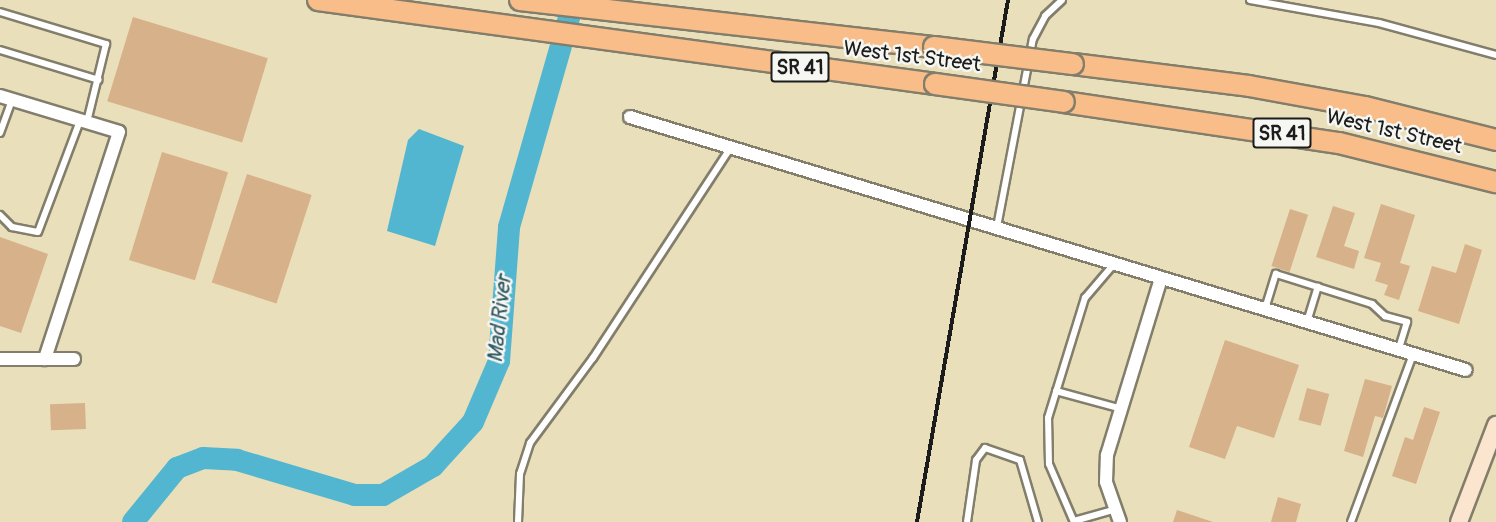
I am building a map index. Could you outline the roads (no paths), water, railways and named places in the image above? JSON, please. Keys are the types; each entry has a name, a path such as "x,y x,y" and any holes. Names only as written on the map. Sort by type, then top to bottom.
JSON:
{"main road":[{"name":"West 1st Street","path":"318,0 518,31 935,84 1339,143 1496,182"},
{"name":"West 1st Street","path":"522,0 677,16 1260,88 1496,140"},
{"path":"1459,522 1496,424"}],"street":[{"path":"6,98 119,132 45,359"},
{"path":"630,117 1466,370"},
{"path":"1120,522 1113,510 1106,468 1161,278"},
{"path":"0,359 74,359"}],"lane":[{"path":"996,228 1033,39 1062,0"},
{"path":"1250,0 1379,23 1496,55"},
{"path":"0,12 106,44 99,80 38,232 12,227 0,215"},
{"path":"0,50 99,80"},
{"path":"0,133 6,98"},
{"path":"518,522 520,474 530,443 593,358 731,147"},
{"path":"1113,510 1074,521 1045,442 1056,391 1085,298 1115,263"},
{"path":"1265,309 1276,274 1372,304 1385,316 1407,322 1399,349"},
{"path":"1307,322 1318,287"},
{"path":"1352,522 1413,353"},
{"path":"1056,391 1122,409"},
{"path":"967,522 976,460 986,448 1020,459 1038,522"}],"water":[{"path":"419,129 464,146 435,246 387,231 408,140"}],"waterway":[{"name":"Mad River","path":"133,522 177,468 203,458 237,460 355,495 383,495 433,466 473,422 499,361 509,227 574,0"}],"railway":[{"path":"917,522 1008,0"}]}
